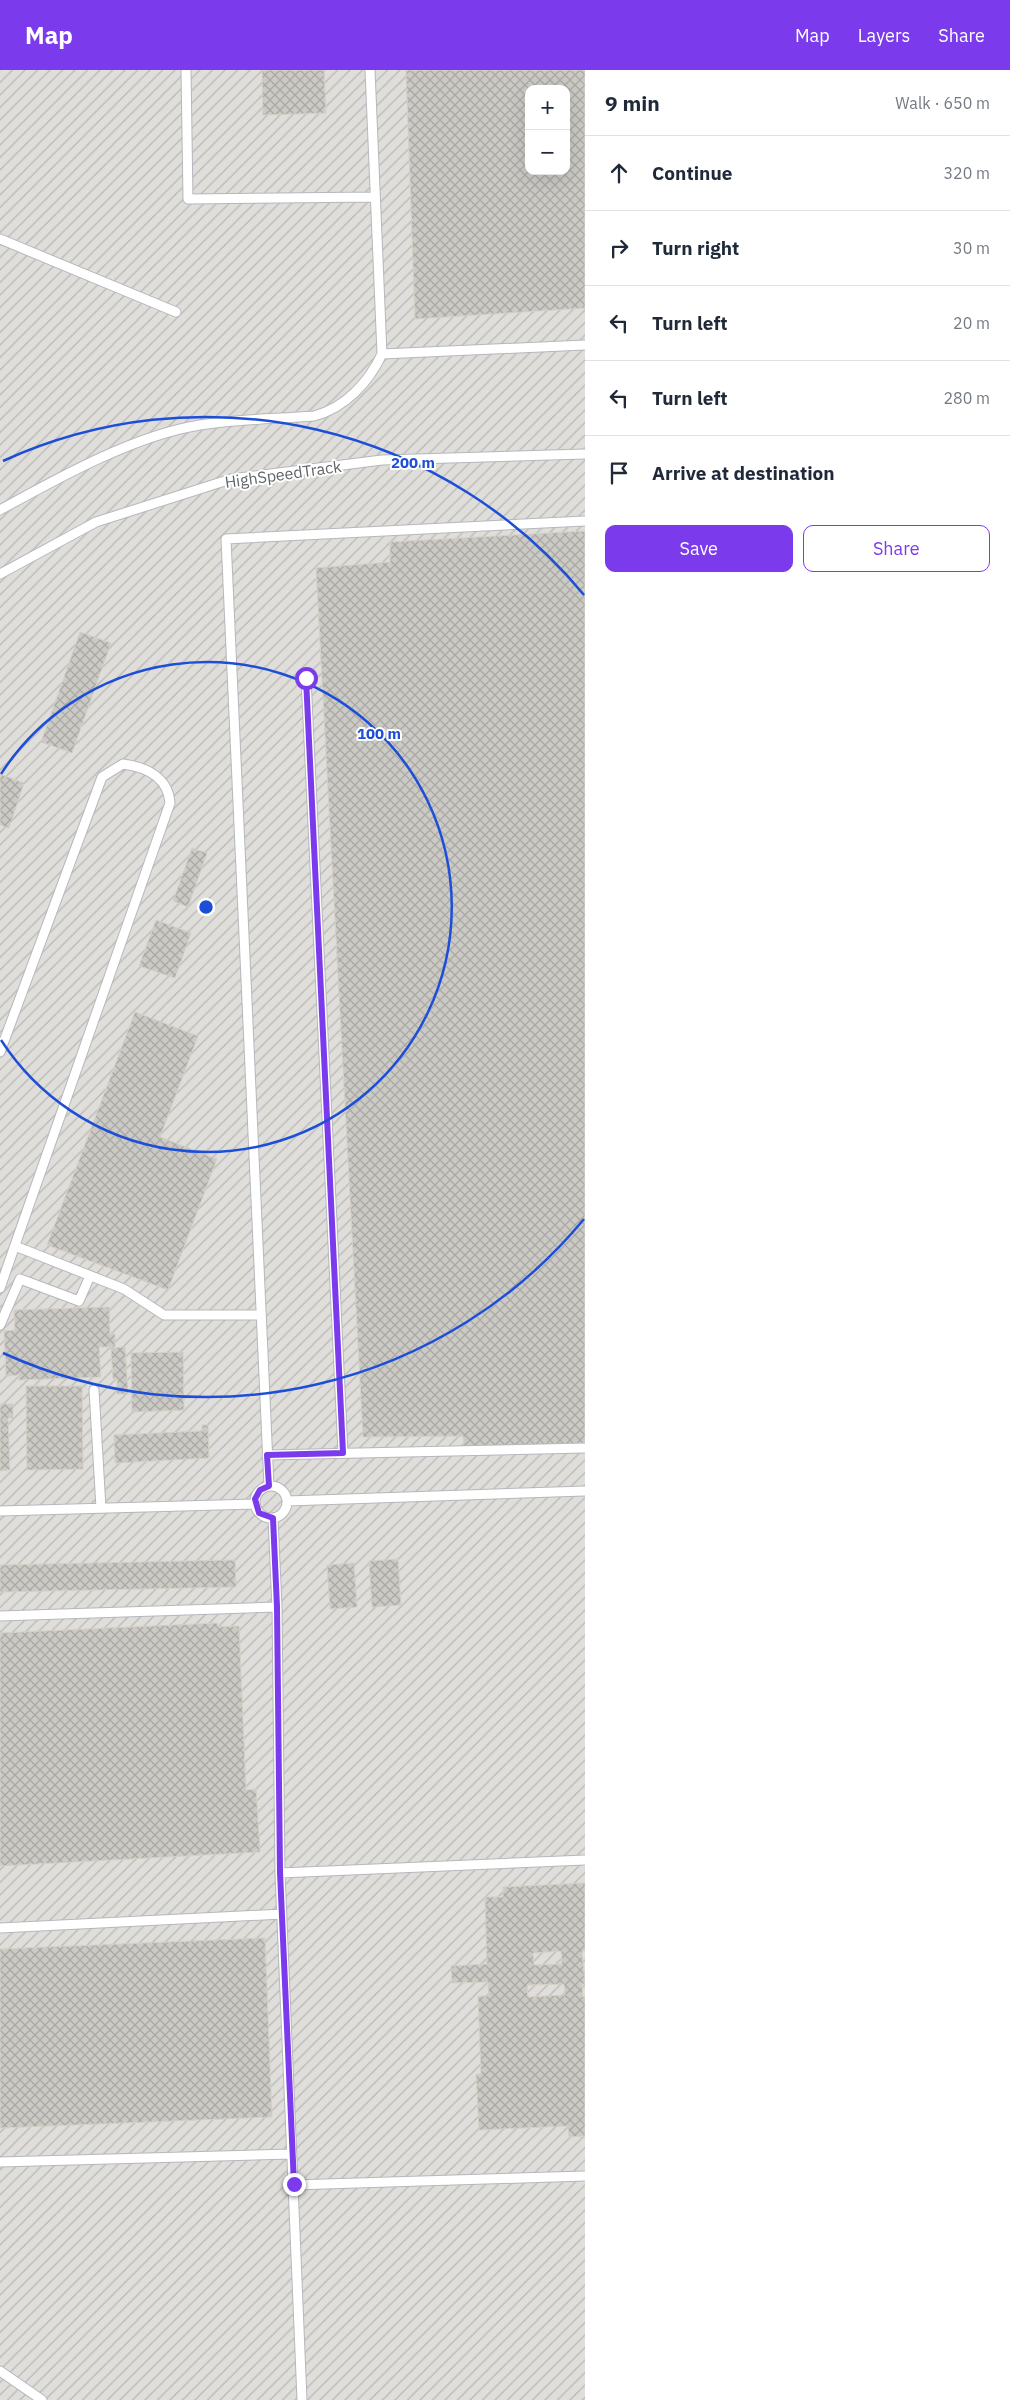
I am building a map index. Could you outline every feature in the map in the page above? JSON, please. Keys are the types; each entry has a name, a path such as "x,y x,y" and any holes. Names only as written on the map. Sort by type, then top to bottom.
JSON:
{"lane":[{"path":"186,70 188,200 375,197"},
{"path":"0,510 110,454 152,438 199,425 314,416 328,413 362,386 376,368 382,354 370,70"},
{"path":"0,239 176,312"},
{"path":"382,354 585,345"},
{"name":"HighSpeedTrack","path":"0,574 96,522 231,479 382,460 585,454"},
{"path":"269,1486 226,539 585,522"},
{"path":"306,678 343,1453"},
{"path":"0,1052 102,777 123,764 148,769 159,778 169,792 170,804 0,1288"},
{"path":"15,1246 124,1289 164,1315 261,1315"},
{"path":"0,1325 20,1279 79,1301 90,1276"},
{"path":"94,1390 101,1508"},
{"path":"267,1455 585,1448"},
{"path":"269,1486 280,1489 287,1501 282,1514 273,1518 263,1516 255,1504 257,1494 269,1486"},
{"path":"287,1501 585,1491"},
{"path":"0,1511 255,1504"},
{"path":"273,1518 277,1607 280,1872 302,2400"},
{"path":"0,1616 277,1607"},
{"path":"280,1872 585,1860"},
{"path":"0,1928 282,1914"},
{"path":"0,2162 292,2154"},
{"path":"294,2184 585,2176"},
{"path":"0,2371 42,2400"}],"shaded area":[{"path":"0,70 585,70 585,2400 0,2400"}],"building":[{"path":"262,70 324,70 326,113 263,115"},
{"path":"406,70 585,70 585,308 415,319"},
{"path":"585,531 585,1443 464,1447 463,1436 363,1437 316,568 390,562 390,542"},
{"path":"80,632 111,643 72,753 41,742"},
{"path":"0,774 24,783 9,828 0,825"},
{"path":"192,848 207,853 188,907 173,901"},
{"path":"156,920 191,933 175,978 139,966"},
{"path":"135,1012 198,1036 160,1137 217,1159 168,1290 47,1245"},
{"path":"109,1307 110,1334 115,1334 115,1347 99,1347 101,1377 19,1380 19,1375 6,1376 4,1331 15,1330 14,1310"},
{"path":"125,1347 128,1394 117,1394 117,1379 113,1379 111,1348"},
{"path":"183,1352 184,1410 132,1412 131,1353"},
{"path":"26,1386 82,1386 83,1469 27,1470"},
{"path":"0,1404 13,1404 13,1418 8,1418 10,1470 0,1471"},
{"path":"202,1425 208,1425 209,1458 115,1463 114,1435 202,1431"},
{"path":"398,1559 401,1605 372,1607 369,1561"},
{"path":"235,1560 236,1587 0,1592 0,1565"},
{"path":"354,1563 357,1607 330,1609 327,1565"},
{"path":"217,1623 218,1627 239,1626 246,1790 256,1789 260,1852 0,1866 0,1633"},
{"path":"585,1883 585,1951 582,1951 585,1984 582,1984 583,1997 585,1996 585,2136 569,2137 568,2126 479,2130 476,2074 481,2074 478,1996 489,1996 488,1982 452,1983 451,1966 487,1964 485,1897 503,1897 503,1887","holes":["561,1951 562,1964 534,1965 533,1953","564,1984 565,1995 528,1997 527,1985"]},
{"path":"265,1938 272,2117 0,2128 0,1949"}],"route":[{"path":"294,2184 280,1872 277,1607 273,1518 268,1518 259,1513 256,1509 255,1499 260,1490 269,1486 267,1455 343,1453 306,678"}]}
